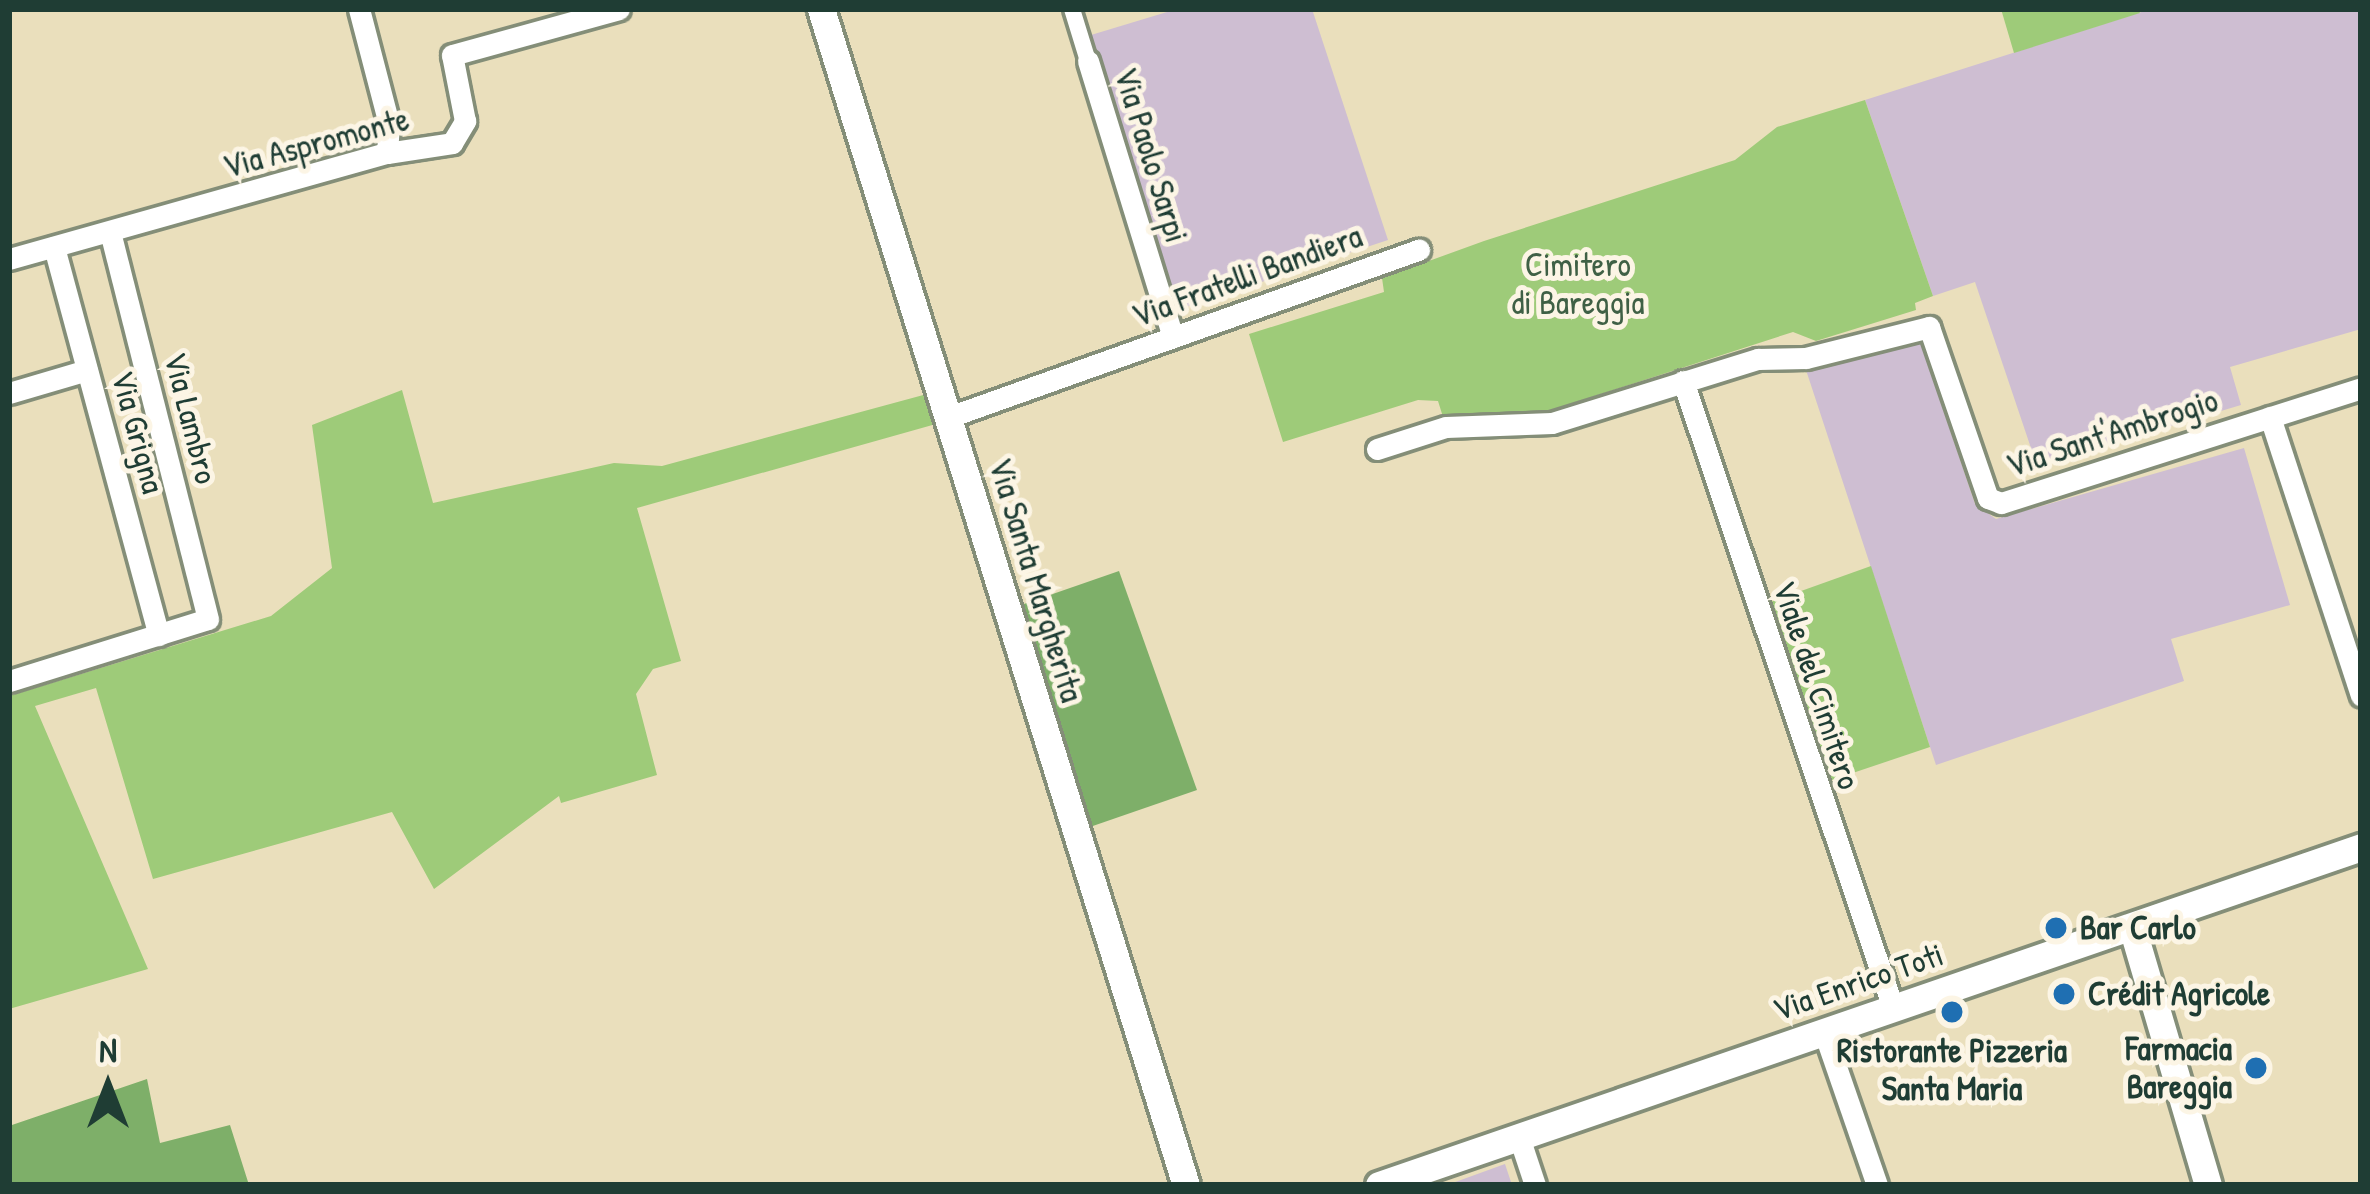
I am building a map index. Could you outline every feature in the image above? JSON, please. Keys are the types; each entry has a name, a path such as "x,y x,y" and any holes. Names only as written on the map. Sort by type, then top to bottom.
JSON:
{"street":[{"path":"359,9 389,124 387,153"},
{"name":"Via Aspromonte","path":"9,259 387,153 452,143 463,133 453,69 460,50 619,9"},
{"name":"Via Santa Margherita","path":"821,9 1187,1180"},
{"path":"1072,9 1088,61"},
{"name":"Via Paolo Sarpi","path":"1088,61 1173,337"},
{"name":"Via Lambro","path":"110,233 208,619 159,635"},
{"name":"Via Grigna","path":"54,247 159,635"},
{"name":"Via Fratelli Bandiera","path":"949,417 1418,250"},
{"name":"Via Sant'Ambrogio","path":"1683,380 1929,327 1988,498 2024,497 2361,388"},
{"path":"9,393 87,370"},
{"path":"1377,449 1446,428 1552,423 1683,380"},
{"name":"Viale del Cimitero","path":"1683,380 1893,1008"},
{"path":"2270,417 2361,695"},
{"path":"9,681 159,635"},
{"name":"Via Enrico Toti","path":"1379,1185 2361,847"},
{"path":"2132,927 2208,1185"},
{"path":"1824,1032 1877,1185"},
{"path":"1519,1137 1534,1185"}],"shaded area":[{"path":"1177,9 1312,9 1388,240 1177,310 1091,35"},
{"path":"2151,9 2361,9 2361,329 2230,367 2241,405 2037,466 1975,282 1933,296 1865,100"},
{"path":"1918,335 1975,504 1996,519 2244,448 2290,605 2171,639 2184,681 1936,765 1806,370"},
{"path":"1505,1164 1512,1185 1447,1185"}],"green space":[{"path":"2001,9 2138,9 2140,13 2014,53"},
{"name":"Cimitero di Bareggia","path":"1865,100 1933,296 1915,303 1916,310 1816,341 1793,332 1536,415 1443,417 1438,401 1418,400 1283,442 1249,334 1384,292 1382,278 1484,241 1735,160 1777,127"},
{"path":"402,390 433,503 614,463 662,466 927,394 936,424 637,508 681,661 653,669 636,694 657,775 561,803 559,796 434,889 392,812 153,879 96,688 35,706 148,969 9,1009 9,696 271,616 332,568 312,425"},
{"path":"1871,566 1930,747 1823,783 1765,604"},
{"path":"1119,571 1197,790 1087,828 1015,607"},
{"path":"147,1079 160,1143 230,1125 249,1185 9,1185 9,1126"}],"place":[{"name":"Bar Carlo","path":"2056,928"},
{"name":"Crédit Agricole","path":"2064,994"},
{"name":"Ristorante Pizzeria Santa Maria","path":"1952,1012"},
{"name":"Farmacia Bareggia","path":"2256,1068"}]}
